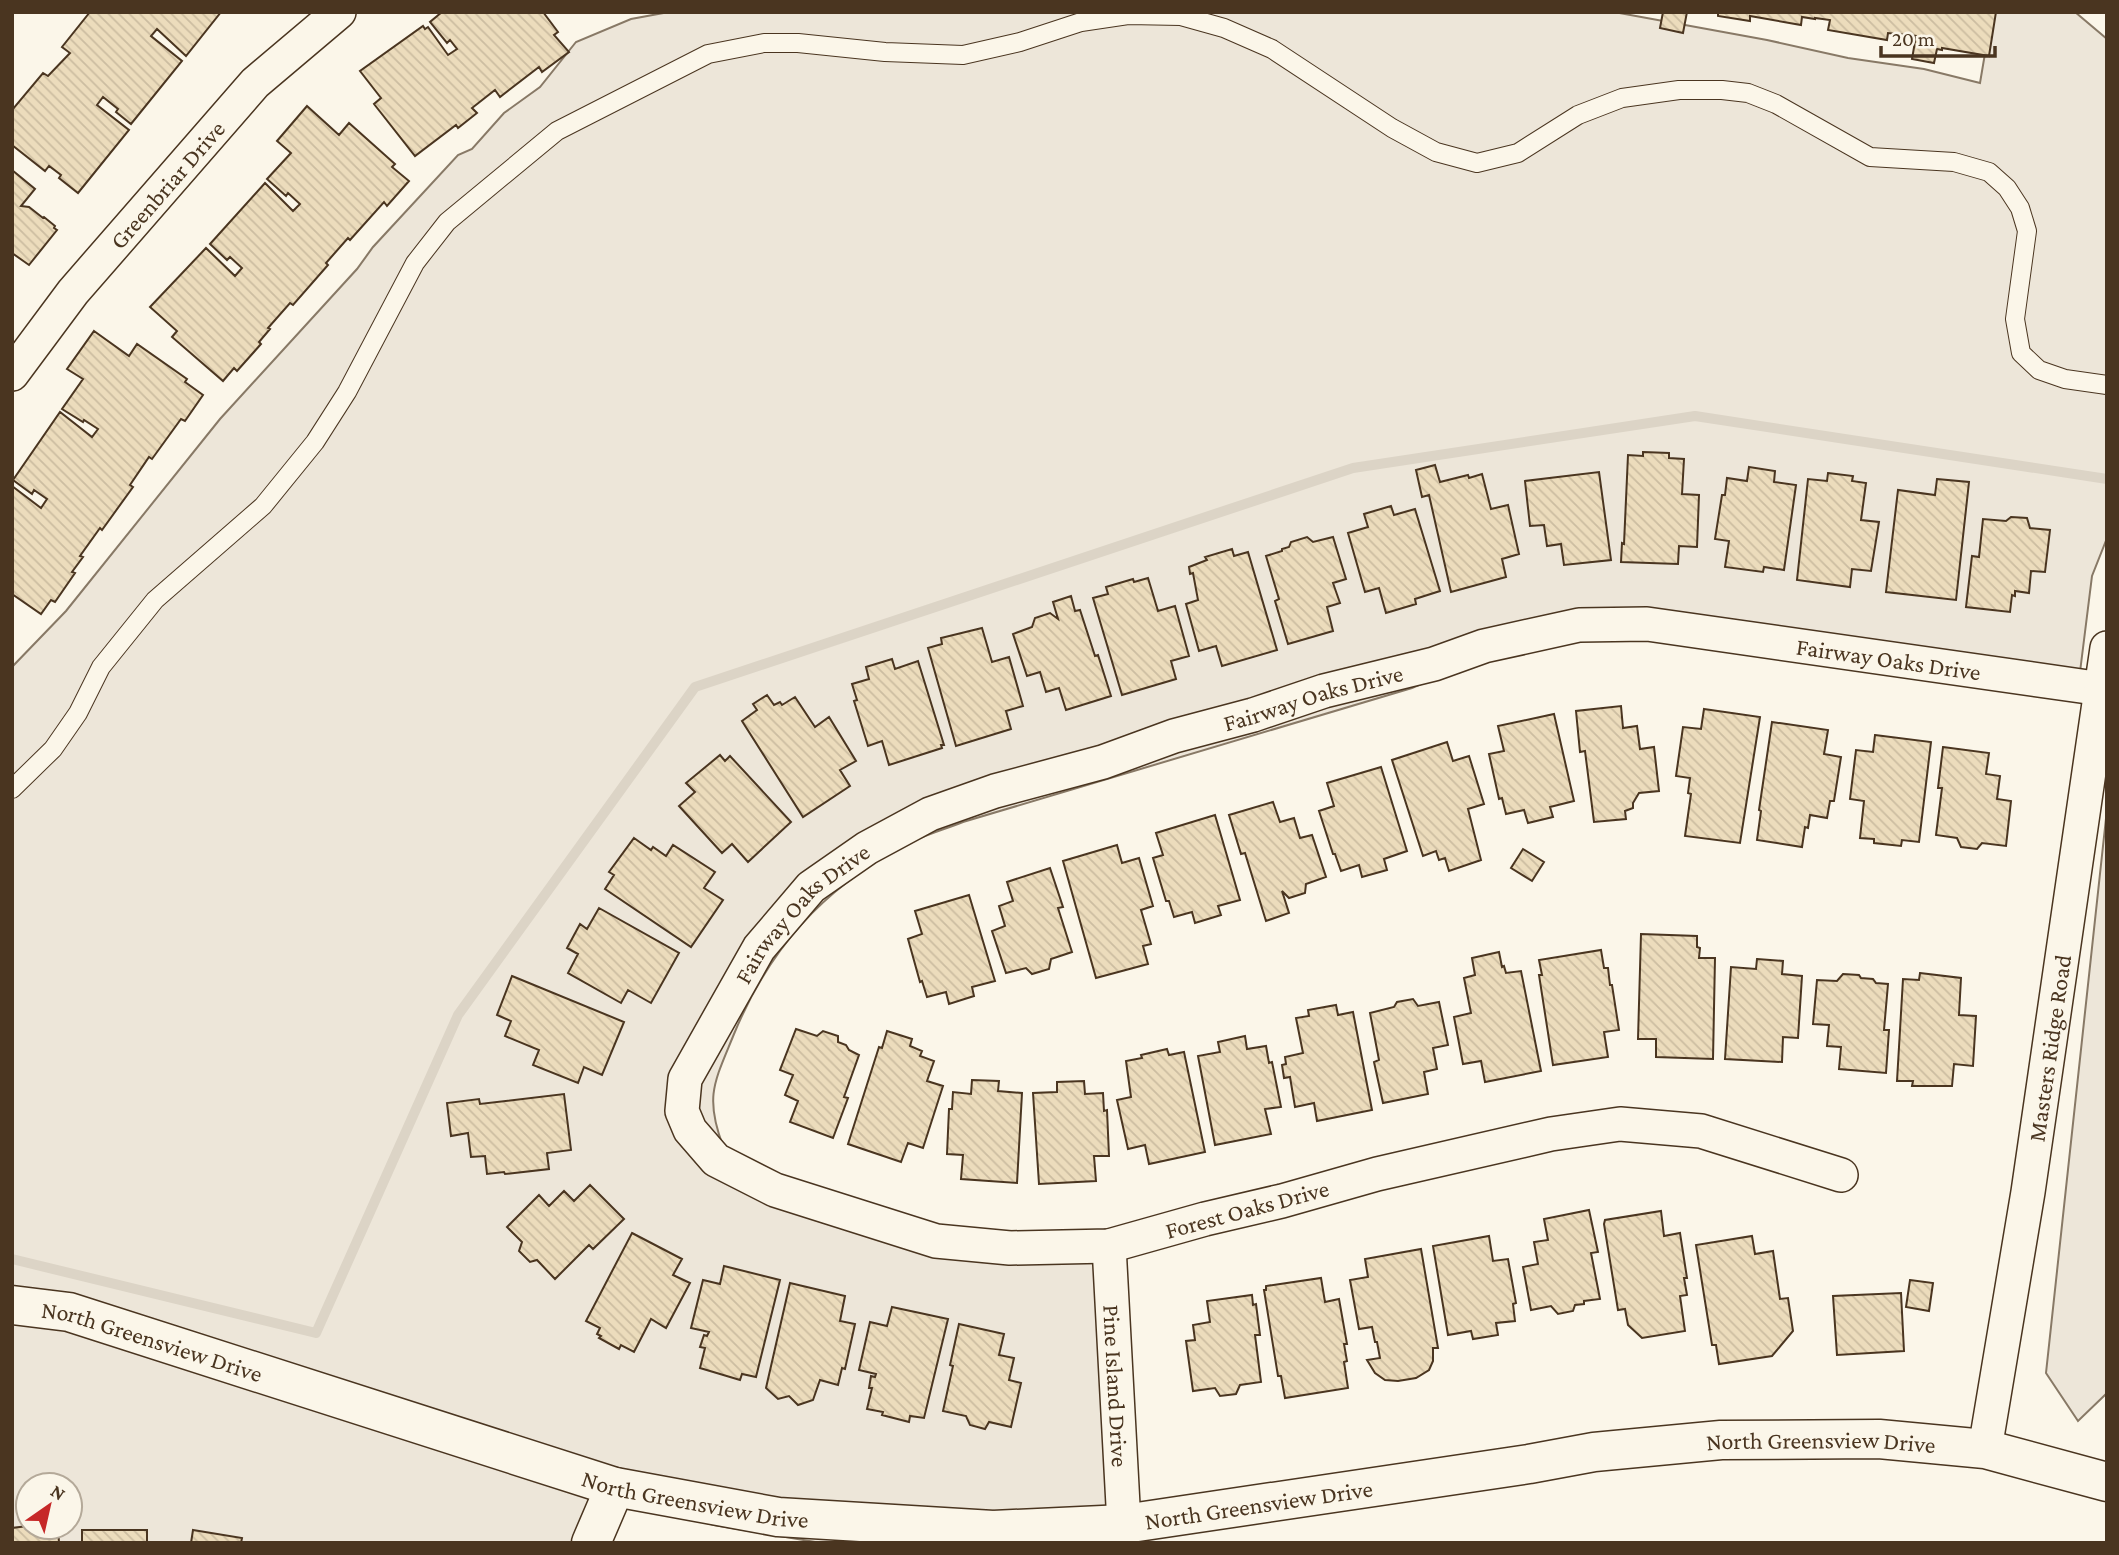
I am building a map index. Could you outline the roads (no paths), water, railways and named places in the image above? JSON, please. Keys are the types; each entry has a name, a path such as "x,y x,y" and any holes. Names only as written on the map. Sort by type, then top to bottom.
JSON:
{"street":[{"name":"Greenbriar Drive","path":"12,374 73,292 255,83 339,12"},
{"name":"Fairway Oaks Drive","path":"682,1111 685,1079 759,948 811,887 867,848 930,814 995,791 1103,762 1174,736 1253,715 1324,691 1434,664 1484,646 1579,625 1647,624 2102,689"},
{"name":"Masters Ridge Road","path":"1985,1449 2028,1192 2107,648"},
{"name":"Forest Oaks Drive","path":"682,1111 690,1130 716,1160 775,1190 936,1241 1010,1248 1109,1246 1205,1219 1282,1202 1377,1174 1551,1134 1620,1124 1701,1131 1841,1175"},
{"name":"Pine Island Drive","path":"1109,1246 1124,1524"},
{"name":"North Greensview Drive","path":"12,1305 69,1312 615,1487 778,1517 993,1530 1124,1524 1594,1452 1721,1440 1879,1439 1985,1449 2107,1482"},
{"path":"591,1543 615,1487"}],"lane":[{"path":"12,789 53,749 78,713 101,667 155,600 263,506 314,442 347,391 415,263 447,222 556,131 708,54 764,43 963,55 1020,43 1081,22 1128,15 1181,16 1224,28 1272,49 1392,128 1436,152 1477,163 1518,153 1578,115 1622,98 1679,90 1748,93 1776,104 1870,158 1954,162 1989,172 2007,188 2020,208 2027,231 2015,319 2021,353 2039,370 2065,379 2107,385"}],"waterway":[{"path":"12,1259 316,1333 458,1015 695,687 1353,468 1695,416 2107,479"}]}
